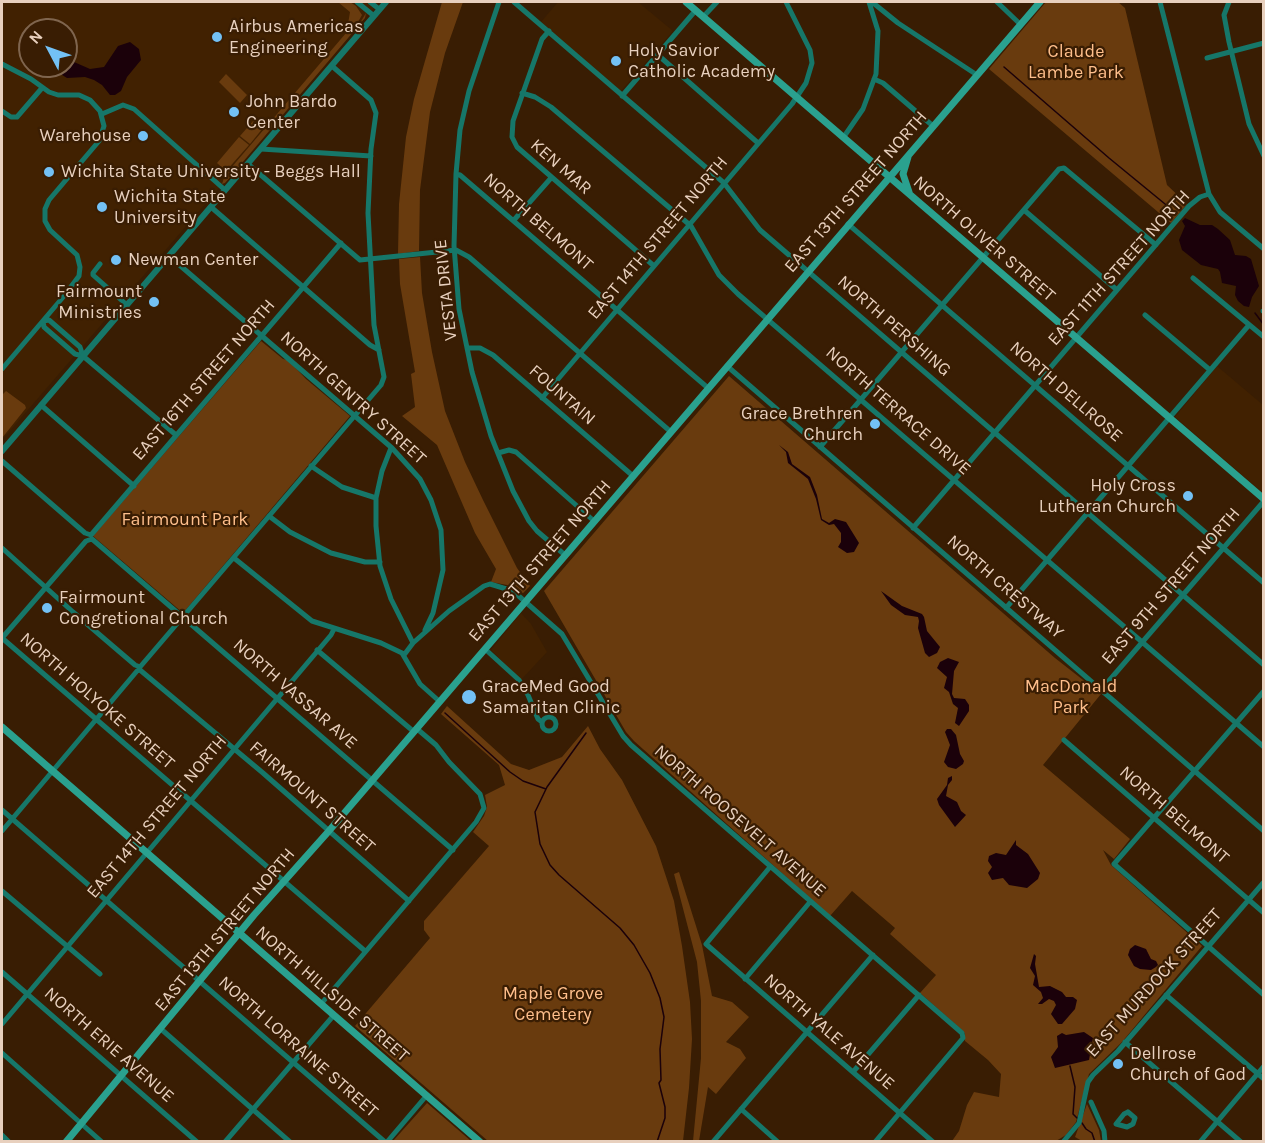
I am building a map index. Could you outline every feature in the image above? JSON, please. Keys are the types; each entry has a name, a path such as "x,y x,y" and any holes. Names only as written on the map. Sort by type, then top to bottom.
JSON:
{"main road":[{"name":"NORTH OLIVER STREET","path":"686,2 1263,500"},
{"name":"EAST 13TH STREET NORTH","path":"66,1142 238,934 1040,2"},
{"path":"910,152 903,174 912,197"},
{"name":"NORTH HILLSIDE STREET","path":"2,727 480,1142"}],"street":[{"path":"357,2 374,16"},
{"path":"370,2 379,9"},
{"path":"2,451 386,2"},
{"name":"VESTA DRIVE","path":"499,2 469,91 460,130 454,250 459,309 472,372 498,453 513,491 537,531 565,555"},
{"name":"NORTH PERSHING","path":"514,2 724,183 760,230 1263,665"},
{"path":"703,16 717,2"},
{"name":"EAST 14TH STREET NORTH","path":"542,398 797,98 810,74 812,63 810,50 786,2"},
{"path":"874,2 898,23 938,47 977,75"},
{"path":"843,138 863,109 874,79 878,31 874,2"},
{"path":"998,2 1020,24"},
{"path":"1160,2 1209,194 1220,212 1263,249"},
{"path":"1229,2 1224,15 1231,51 1249,124 1263,156"},
{"path":"622,96 696,10"},
{"name":"KEN MAR","path":"549,31 542,39 522,93 513,121 512,137 517,147 550,178 654,266"},
{"path":"1207,57 1263,43"},
{"path":"658,55 758,143"},
{"path":"2,64 56,95 74,94 85,97 96,105 102,114 104,126 101,138 45,207 48,228 74,252 80,267 75,283 2,369"},
{"path":"2,831 381,385 383,379 374,325 368,213 375,123 374,106 362,92 332,66"},
{"path":"874,79 883,83 933,126"},
{"path":"2,111 11,117 16,117 42,88"},
{"name":"NORTH TERRACE DRIVE","path":"522,93 536,97 551,107 690,225 719,275 767,319 1263,747"},
{"path":"102,114 123,105 134,109 225,190"},
{"path":"261,149 371,156"},
{"path":"248,164 360,260 454,250 469,257 671,432"},
{"path":"820,447 941,304 1062,168 1156,245"},
{"name":"NORTH BELMONT","path":"456,174 514,220 708,388"},
{"path":"514,220 550,178"},
{"name":"EAST 11TH STREET NORTH","path":"913,528 1194,200 1209,194"},
{"path":"211,207 370,345 379,350"},
{"path":"1024,210 1117,290"},
{"name":"NORTH DELLROSE","path":"848,224 1263,583"},
{"name":"EAST 16TH STREET NORTH","path":"2,638 341,243"},
{"name":"NORTH GENTRY STREET","path":"169,256 391,448 420,479 431,500 441,530 442,580 433,613 423,634"},
{"path":"100,264 93,275 127,305"},
{"path":"1193,278 1263,337"},
{"path":"1145,315 1210,370"},
{"path":"43,321 44,327 75,354 83,356 176,435"},
{"path":"1006,608 1249,325"},
{"name":"FOUNTAIN","path":"467,348 474,347 487,351 633,476"},
{"name":"NORTH CRESTWAY","path":"727,366 1263,831"},
{"path":"41,405 134,486"},
{"path":"391,448 382,471 376,498 380,562 391,599 413,643"},
{"path":"498,453 509,450 516,452 594,521"},
{"name":"NORTH VASSAR AVE","path":"2,461 453,850"},
{"path":"311,466 342,487 376,498"},
{"name":"EAST 9TH STREET NORTH","path":"1101,690 1263,500"},
{"path":"269,516 290,532 331,553 365,562 380,562"},
{"name":"FAIRMOUNT STREET","path":"2,549 409,901"},
{"path":"234,558 280,598 312,621 381,643 404,655 420,684 439,701"},
{"name":"NORTH ROOSEVELT AVENUE","path":"423,634 449,611 484,586 490,584 513,591 562,633 623,736 631,745 962,1033 963,1038 900,1112"},
{"name":"EAST 14TH STREET NORTH","path":"2,1024 334,629"},
{"path":"404,655 423,634"},
{"name":"NORTH HOLYOKE STREET","path":"2,638 365,951"},
{"path":"485,649 519,680 538,719 542,722"},
{"path":"317,650 436,745 480,794 484,808 476,822 453,850 321,1004"},
{"path":"1263,691 1114,864 1263,995"},
{"name":"NORTH BELMONT","path":"1064,740 1263,913"},
{"name":"NORTH LORRAINE STREET","path":"2,810 386,1142"},
{"name":"NORTH YALE AVENUE","path":"770,867 706,944 933,1142"},
{"name":"EAST MURDOCK STREET","path":"1063,1142 1079,1124 1090,1078 1125,1042 1263,882"},
{"path":"2,891 100,975"},
{"path":"745,979 810,902"},
{"path":"713,1142 873,955"},
{"name":"NORTH ERIE AVENUE","path":"2,972 197,1142"},
{"path":"1166,994 1263,1079"},
{"path":"853,1072 919,995"},
{"path":"225,1142 334,1015"},
{"path":"161,1029 290,1142"},
{"path":"1125,1042 1241,1142"},
{"path":"2,1053 102,1142"},
{"path":"1200,1142 1263,1066"},
{"path":"386,1142 427,1095"},
{"path":"1091,1102 1103,1129 1105,1142"},
{"path":"741,1109 778,1142"},
{"path":"875,1142 900,1112"},
{"path":"1103,1129 1116,1124"},
{"path":"2,1135 9,1142"},
{"path":"1069,1136 1076,1142"}],"shaded area":[{"name":"Wichita State University","path":"2,2 379,2 2,440"},
{"name":"Holy Savior Catholic Academy","path":"558,2 638,2 673,31 621,91 541,22"},
{"path":"130,42 139,49 141,60 127,77 121,91 110,95 102,85 94,80 78,77 78,64 90,69 104,67 118,46"},
{"path":"1185,218 1200,225 1212,225 1230,240 1235,255 1251,259 1259,286 1249,307 1238,301 1235,295 1236,286 1222,283 1218,269 1201,265 1182,250 1179,240 1185,226 1182,221"},
{"path":"1217,366 1263,405 1263,493 1175,417"},
{"path":"779,445 788,452 792,464 810,477 822,519 829,523 835,519 846,522 859,543 854,552 847,553 838,547 841,542 841,533 834,524 829,525 821,520 808,479 788,463 786,452"},
{"path":"881,591 902,606 922,614 927,631 940,647 937,653 929,657 925,653 918,628 918,617 905,615 891,605"},
{"path":"521,613 531,624 547,652 521,680 491,650"},
{"path":"948,658 959,662 954,671 952,694 954,698 965,699 969,705 969,711 959,726 955,723 958,708 953,704 949,692 944,688 947,677 937,668 940,662"},
{"path":"951,729 956,735 964,761 956,769 948,767 944,762 950,745 945,732"},
{"path":"952,776 946,796 957,802 961,811 966,815 955,827 937,799 947,785 948,778"},
{"path":"1016,840 1016,845 1028,854 1040,873 1038,879 1027,888 1009,885 1003,878 992,880 988,873 992,867 988,861 989,856 996,853 1006,855"},
{"path":"1135,945 1146,949 1151,959 1158,965 1151,970 1134,966 1128,955 1130,949"},
{"path":"1034,954 1039,987 1050,986 1062,992 1066,997 1073,997 1077,1000 1075,1009 1062,1024 1058,1024 1051,1014 1056,1005 1054,1001 1049,999 1038,1004 1043,998 1041,992 1033,985 1035,976 1030,968"},
{"path":"1084,1032 1093,1038 1089,1060 1055,1068 1051,1057 1058,1047 1057,1036 1062,1033 1066,1035"}],"green space":[{"path":"338,2 350,2 356,6 362,15 358,22 348,24 350,12"},
{"path":"442,2 463,2 445,53 430,112 420,190 419,251 398,254 399,204 406,137 414,99"},
{"name":"Claude Lambe Park","path":"1046,2 1118,2 1125,8 1167,185 1187,204 1171,223 989,69"},
{"path":"366,13 365,18 222,184 225,175 352,26 360,23"},
{"path":"226,74 247,95 240,103 219,82"},
{"path":"254,120 263,128 250,144 240,136"},
{"path":"239,137 249,145 226,171 217,163"},
{"path":"420,257 422,293 445,411 483,500 517,568 530,586 523,593 507,585 491,582 496,569 475,533 437,445 402,416 415,407 411,374 415,372 400,284 399,259"},
{"name":"Fairmount Park","path":"261,341 283,359 288,360 306,379 350,416 183,613 93,536"},
{"name":"MacDonald Park","path":"729,376 1055,658 1101,694 1043,765 1130,839 1114,859 1103,850 1111,865 1202,946 1122,1042 1089,1074 1076,1122 1066,1135 1056,1141 952,1141 959,1131 967,1105 974,1092 999,1097 1001,1074 965,1041 963,1031 920,993 936,975 890,934 895,928 852,891 830,916 634,741 626,732 544,591"},
{"path":"6,391 26,408 2,438 2,395"},
{"name":"Maple Grove Cemetery","path":"447,706 511,764 529,770 562,757 588,726 600,749 622,780 656,846 674,901 682,946 690,1002 692,1039 683,1141 488,1141 355,1026 430,938 424,930 424,921 489,846 473,832 487,807 485,795 505,785 499,765 441,714"},
{"path":"679,872 702,945 712,996 732,1002 749,1017 726,1042 740,1049 746,1058 716,1094 708,1087 699,1141 693,1141 701,1058 701,1001 697,962 674,874"},
{"path":"427,1103 471,1141 393,1141"},
{"path":"1087,1104 1099,1130 1101,1141 1082,1141 1075,1137"}],"waterway":[{"path":"1004,67 1176,213"},
{"path":"1255,313 1264,325"},
{"path":"445,713 510,772 523,781 546,789"},
{"path":"586,733 547,787 535,812 540,844 550,865 559,875 620,928 634,945 650,973 660,998 664,1017 659,1083 665,1107 665,1118 657,1142"},
{"path":"1070,1066 1075,1087 1073,1114 1077,1118"},
{"path":"1082,1123 1092,1133 1095,1142"}],"place":[{"name":"Airbus Americas Engineering","path":"217,37"},
{"name":"Holy Savior Catholic Academy","path":"616,61"},
{"name":"John Bardo Center","path":"234,112"},
{"name":"Warehouse","path":"143,136"},
{"name":"Wichita State University - Beggs Hall","path":"49,172"},
{"name":"Wichita State University","path":"102,207"},
{"name":"Newman Center","path":"116,260"},
{"name":"Fairmount Ministries","path":"154,302"},
{"name":"Grace Brethren Church","path":"875,424"},
{"name":"Holy Cross Lutheran Church","path":"1188,496"},
{"name":"Fairmount Congretional Church","path":"47,608"},
{"name":"GraceMed Good Samaritan Clinic","path":"469,697"},
{"name":"Dellrose Church of God","path":"1118,1064"}]}
